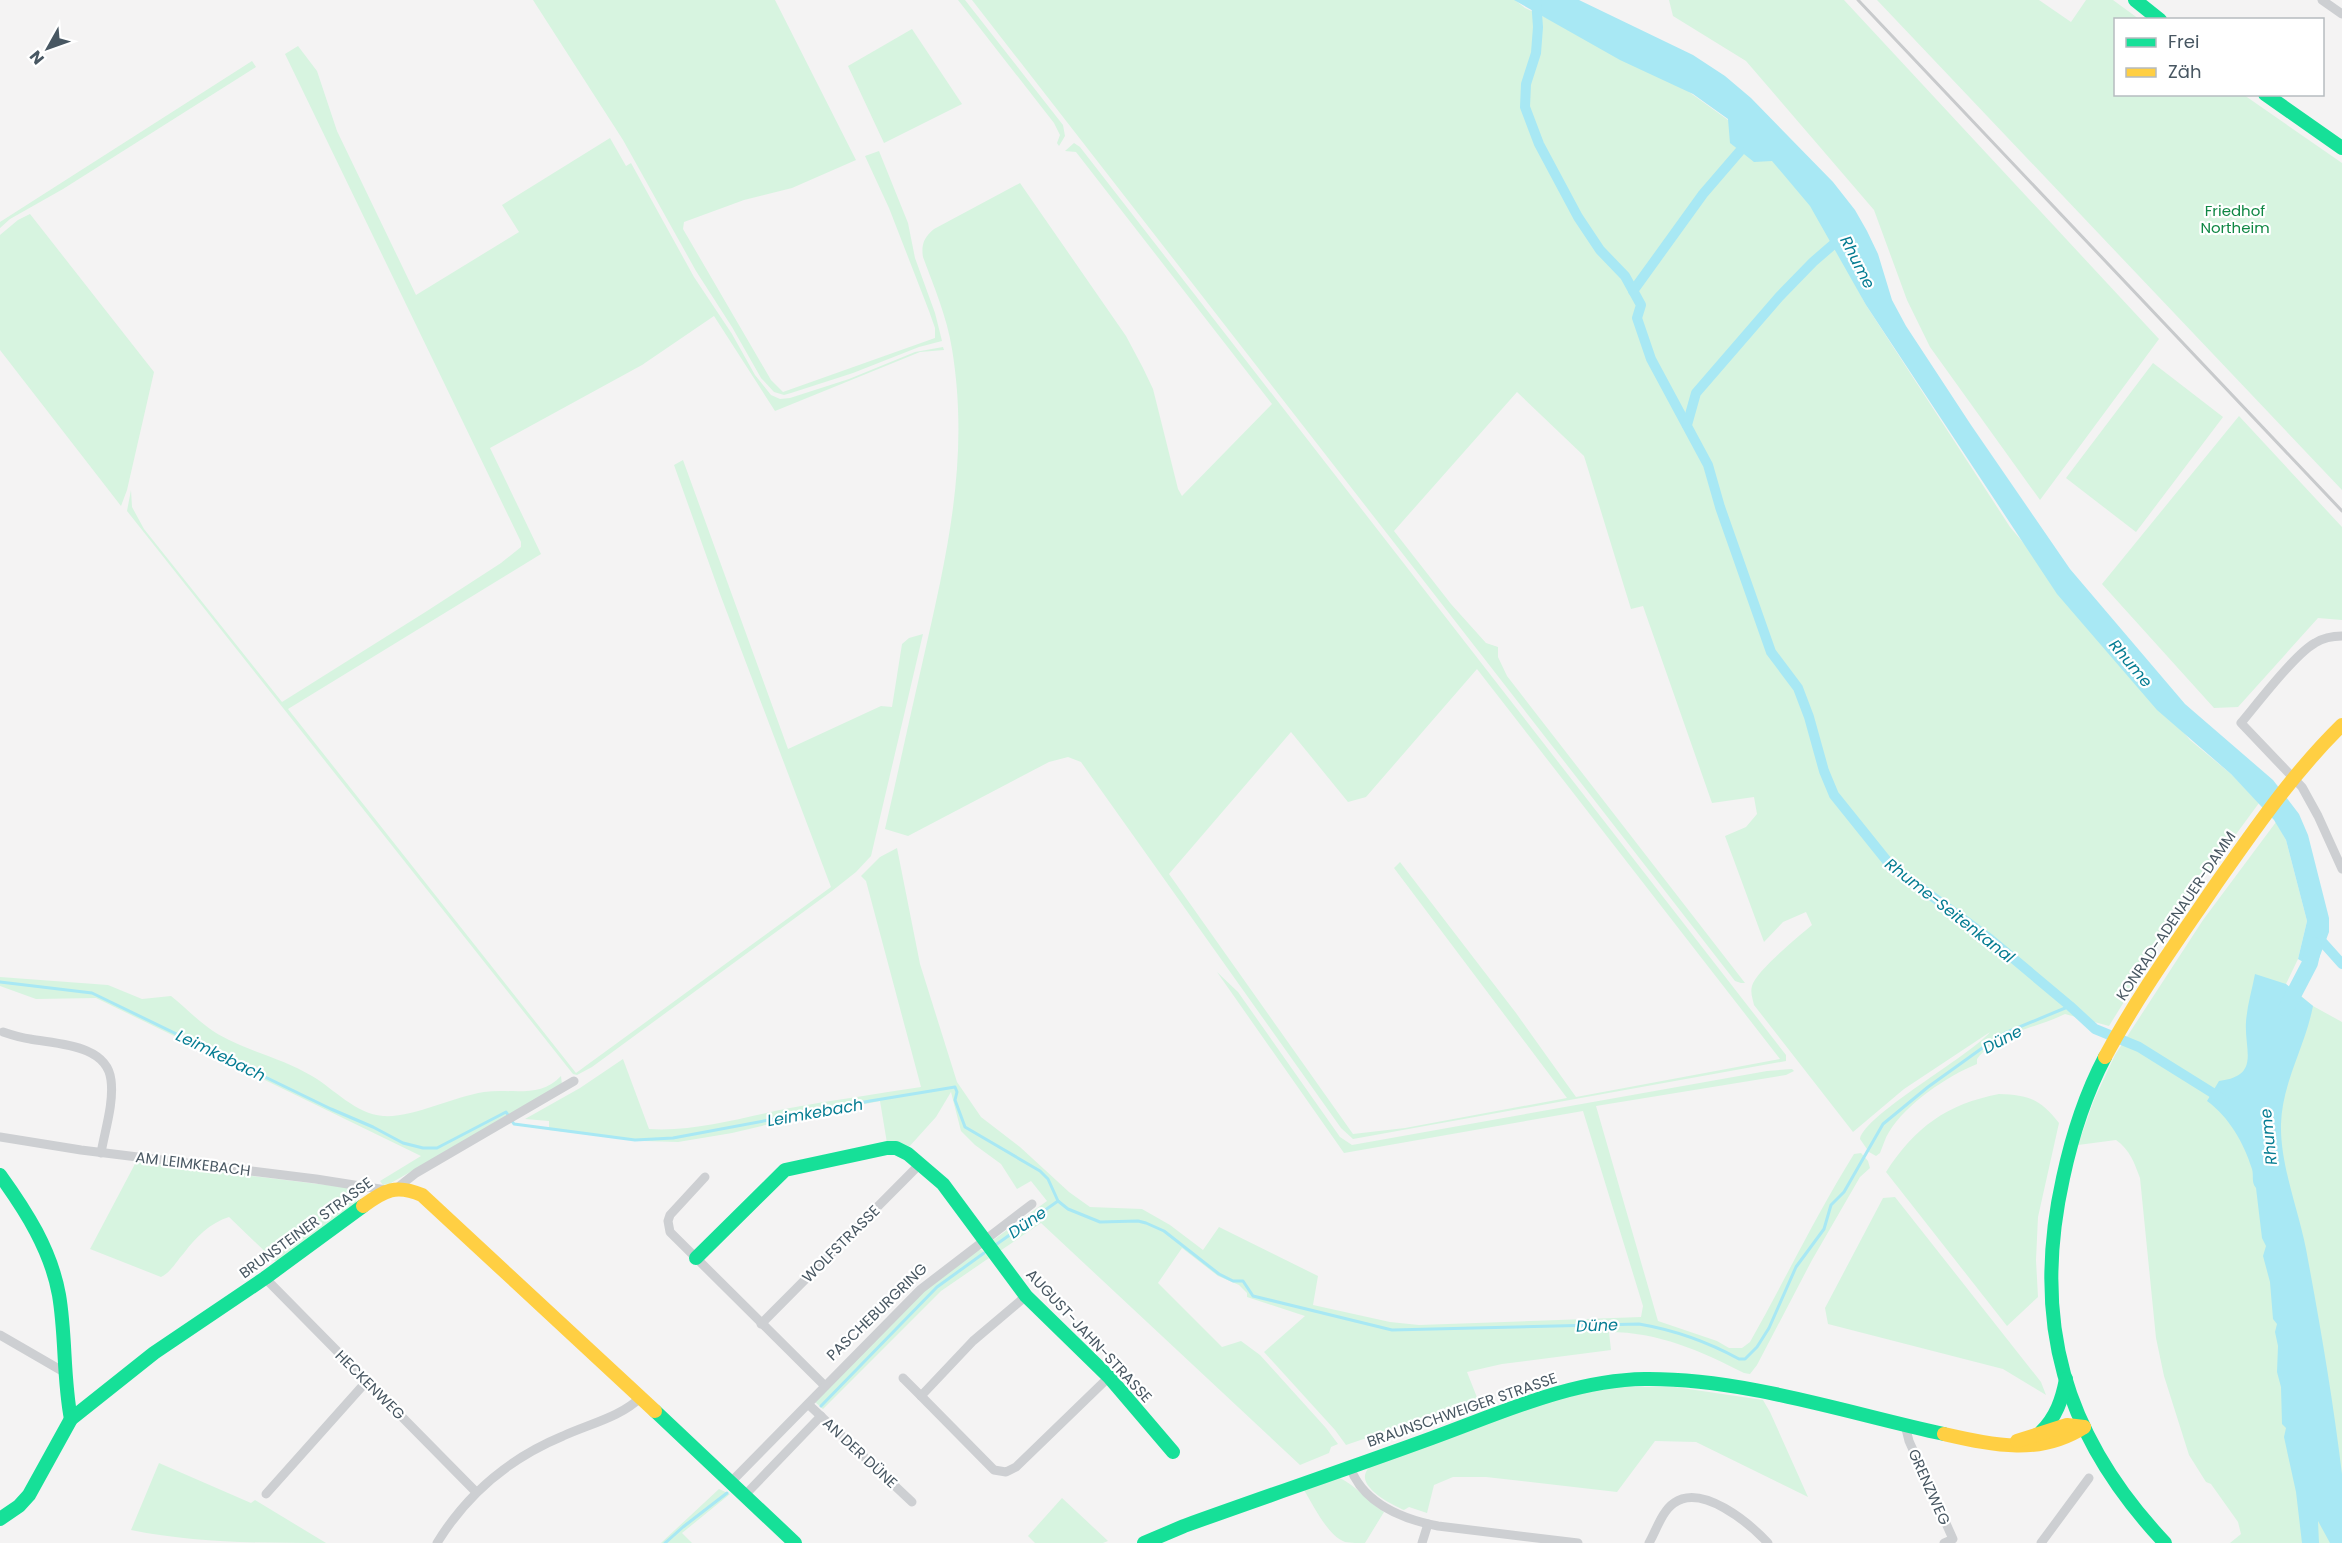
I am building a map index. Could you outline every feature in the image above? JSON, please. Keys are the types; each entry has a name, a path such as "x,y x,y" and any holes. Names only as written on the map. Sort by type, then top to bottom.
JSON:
{"main road":[{"path":"2135,0 2158,18"},
{"path":"2268,96 2342,148"},
{"name":"KONRAD-ADENAUER-DAMM","path":"2165,1543 2120,1492 2101,1462 2084,1427 2066,1379 2055,1339 2052,1308 2054,1237 2058,1202 2071,1143 2090,1091 2103,1062 2148,983 2303,765 2342,725"},
{"path":"696,1258 789,1168 887,1148 903,1151 948,1190 983,1241"},
{"path":"0,1175 30,1222 54,1275 59,1298 64,1372 71,1419 29,1495 19,1506 0,1519"},
{"name":"BRUNSTEINER STRASSE","path":"71,1419 154,1353 265,1278 367,1202 391,1189 413,1190 433,1203 795,1543"},
{"name":"AUGUST-JAHN-STRASSE","path":"983,1241 1026,1296 1109,1377 1173,1452"},
{"name":"BRAUNSCHWEIGER STRASSE","path":"1144,1543 1184,1526 1518,1405 1560,1392 1606,1382 1650,1379 1702,1383 1977,1441 2037,1445 2070,1437 2084,1427"},
{"path":"2039,1434 2051,1424 2058,1412 2066,1379"},
{"path":"2010,1444 2067,1425 2084,1427"}],"street":[{"path":"2322,0 2342,14"},
{"path":"2342,636 2332,636 2313,644 2298,657 2241,723 2302,787 2342,869"},
{"path":"3,1032 82,1050 105,1065 110,1073 111,1085 101,1153"},
{"path":"391,1189 574,1081"},
{"name":"AM LEIMKEBACH","path":"0,1137 101,1153 391,1189"},
{"name":"WOLFSTRASSE","path":"761,1324 920,1164"},
{"path":"705,1177 673,1212 668,1221 670,1232 825,1386"},
{"name":"PASCHEBURGRING","path":"731,1482 921,1288 1032,1204"},
{"name":"HECKENWEG","path":"265,1278 476,1492"},
{"path":"921,1395 973,1341 1026,1296"},
{"path":"0,1335 64,1372"},
{"path":"903,1378 994,1470 1006,1472 1016,1467 1109,1377"},
{"path":"266,1494 366,1382"},
{"path":"437,1543 476,1492 531,1451 620,1412 641,1396"},
{"name":"AN DER DÜNE","path":"808,1404 912,1502"},
{"path":"745,1495 821,1416"},
{"name":"GRENZWEG","path":"1905,1425 1909,1441 1953,1539 1944,1543"},
{"path":"1350,1467 1361,1488 1383,1506 1428,1524 1578,1543"},
{"path":"2041,1543 2089,1478"},
{"path":"1649,1543 1671,1505 1682,1499 1698,1498 1742,1519 1768,1543"},
{"path":"1422,1543 1428,1524"}],"green space":[{"path":"533,0 775,0 856,160 792,188 744,200 684,222 683,229 771,380 783,392 935,338 935,328 929,311 889,208 865,156 879,151 908,223 915,258 935,313 942,341 919,347 853,373 791,393 784,395 774,392 761,378 696,271 623,140"},
{"path":"958,0 965,0 1063,125 1065,136 1059,146 1057,143 1060,135 1054,123"},
{"path":"972,0 1515,0 1525,8 1657,69 1742,130 1796,179 1821,220 1866,305 2010,527 2190,740 2231,774 2259,803 2184,905 2109,1026 2065,1014 2007,1036 1986,1050 1977,1059 1977,1064 1940,1083 1916,1101 1889,1132 1880,1153 1876,1156 1869,1152 1860,1139 1866,1128 1879,1115 1962,1056 1990,1032 1904,1089 1853,1132 1754,1005 1751,991 1755,980 1778,954 1812,925 1806,912 1783,922 1764,942 1725,836 1746,827 1757,814 1754,797 1712,803 1643,606 1631,609 1584,456 1517,392 1394,531 1451,604 1486,643 1498,647 1498,657 1507,676 1745,983 1735,981"},
{"path":"1669,0 1844,0 2159,339 2040,500 1930,347 1907,300 1874,210 1746,61 1673,16"},
{"name":"Friedhof Northeim","path":"1877,0 2039,0 2071,22 2086,0 2113,0 2138,18 2114,18 2114,96 2245,96 2342,163 2342,490"},
{"path":"912,29 962,104 884,143 848,66"},
{"path":"298,46 317,71 337,131 416,295 519,232 502,205 610,138 626,166 631,163 694,277 732,334 755,375 771,395 780,399 790,398 849,379 915,352 943,347 944,350 920,352 775,411 714,316 642,365 490,448 541,554 288,709 576,1073 831,887 720,594 674,465 683,460 788,749 881,706 892,707 902,644 909,638 923,634 871,856 856,872 832,891 592,1067 577,1075 573,1074 127,511 131,490 132,507 144,529 282,702 427,611 501,563 521,547 521,542 285,54"},
{"path":"252,61 256,67 63,189 10,219 0,228 0,222"},
{"path":"1074,143 1080,147 1786,1055 1786,1061 1353,1139 1341,1128 1081,762 1068,757 1049,762 908,836 885,829 940,582 957,468 957,390 952,349 944,314 923,257 922,249 928,235 934,229 1020,183 1126,336 1143,368 1153,389 1178,489 1182,496 1272,404 1076,152 1065,151","holes":["1477,669 1780,1059 1576,1097 1516,1013 1400,862 1394,868 1567,1098 1405,1128 1353,1134 1169,874 1291,732 1348,802 1366,797"]},
{"path":"30,214 154,372 127,490 121,506 0,350 0,235 18,220"},
{"path":"2153,363 2223,417 2136,532 2066,478"},
{"path":"2239,416 2342,527 2342,620 2318,618 2238,707 2214,708 2102,584"},
{"path":"2276,822 2286,840 2307,921 2298,959 2286,984 2313,1006 2342,1022 2342,1543 2230,1543 2241,1534 2238,1522 2211,1484 2206,1482 2189,1455 2164,1376 2156,1338 2138,1172 2128,1152 2116,1140 2078,1145 2094,1100 2115,1055 2203,920"},
{"path":"897,848 920,964 957,1082 981,1117 1020,1147 1069,1192 1090,1207 1142,1209 1170,1225 1203,1250 1219,1227 1318,1276 1313,1305 1390,1322 1419,1325 1641,1317 1643,1306 1583,1111 1344,1153 1217,972 1238,992 1340,1137 1352,1145 1767,1071 1792,1069 1794,1071 1786,1075 1596,1106 1658,1321 1717,1341 1729,1348 1742,1348 1750,1342 1854,1154 1861,1153 1868,1161 1870,1168 1860,1177 1750,1374 1679,1344 1645,1335 1609,1332 1611,1350 1502,1364 1467,1372 1478,1400 1346,1445 1264,1352 1305,1316 1247,1297 1247,1293 1239,1285 1218,1276 1182,1248 1158,1283 1222,1347 1241,1341 1260,1355 1338,1444 1331,1447 1329,1453 1300,1465 1041,1223 997,1253 992,1241 1047,1201 1031,1181 1017,1189 1001,1164 975,1145 961,1131 951,1092 936,1117 908,1148 887,1143 880,1101 732,1133 678,1142 643,1141 549,1130 549,1121 525,1119 580,1088 623,1059 649,1129 702,1126 806,1105 921,1087 866,881 861,876 880,857"},
{"path":"0,977 108,985 142,999 171,996 202,1023 225,1038 300,1069 354,1106 383,1116 420,1111 484,1092 544,1088 561,1076 562,1085 391,1183 383,1185 380,1181 421,1156 96,998 36,999 0,986"},
{"path":"1999,1094 2033,1100 2046,1108 2059,1123 2038,1217 2036,1260 2038,1297 2007,1326 1886,1172 1909,1142 1934,1120 1963,1104"},
{"path":"136,1162 352,1188 357,1204 277,1263 229,1217 204,1231 171,1269 161,1277 90,1249"},
{"path":"1895,1197 2041,1382 2046,1395 2003,1369 1828,1324 1825,1308 1883,1198"},
{"path":"977,1250 982,1250 989,1258 941,1291 823,1409 815,1402 930,1285"},
{"path":"1609,1387 1675,1387 1763,1400 1808,1497 1696,1442 1655,1441 1617,1492 1486,1477 1453,1477 1434,1485 1427,1513 1409,1507 1404,1510 1399,1508 1378,1495 1367,1484 1366,1472 1372,1465 1539,1404"},
{"path":"159,1463 251,1503 255,1500 326,1543 203,1540 131,1530"},
{"path":"1338,1477 1351,1484 1384,1512 1365,1543 1345,1542 1339,1539 1321,1519 1304,1490"},
{"path":"719,1489 730,1494 682,1533 692,1543 661,1543"},
{"path":"1062,1498 1108,1541 1103,1543 1035,1543 1028,1536"}],"water":[{"path":"1514,0 1579,0 1693,55 1725,76 1751,98 1833,182 1855,210 1867,231 1878,254 1892,300 1906,326 2070,569 2185,704 2273,780 2299,814 2308,835 2329,918 2329,932 2315,969 2298,959 2307,921 2286,840 2274,820 2231,774 2157,710 2057,594 1866,305 1810,206 1772,161 1754,162 1730,143 1728,119 1693,94 1620,60"},
{"path":"2255,974 2286,984 2313,1006 2285,1094 2281,1139 2286,1171 2306,1249 2330,1390 2342,1474 2342,1543 2330,1543 2318,1521 2319,1543 2302,1543 2296,1492 2284,1437 2286,1428 2282,1424 2281,1387 2277,1372 2278,1346 2275,1332 2277,1324 2273,1319 2270,1282 2263,1256 2266,1246 2262,1238 2252,1169 2235,1131 2207,1101 2219,1081 2241,1074 2245,1068 2248,1060 2246,1032 2248,1004"}],"waterway":[{"name":"Rhume-Seitenkanal","path":"1536,0 1538,27 1536,53 1526,84 1525,107 1539,144 1578,217 1600,250 1625,276 1641,305 1637,318 1651,359 1708,465 1720,507 1771,652 1798,688 1809,717 1824,771 1834,795 1891,866 1990,939 2095,1029 2139,1047 2224,1100"},
{"path":"1633,291 1703,194 1740,151"},
{"name":"Rhume-Seitenkanal","path":"1687,425 1696,393 1779,297 1813,262 1843,236"},
{"path":"2317,936 2342,964"},
{"name":"Rhume","path":"2286,1009 2310,963 2314,945"},
{"name":"Düne","path":"0,982 92,993 403,1143 423,1148 437,1148 506,1112 514,1124 635,1140 673,1138 955,1087 957,1092 955,1100 965,1127 1040,1171 1048,1179 1058,1201 1068,1209 1100,1222 1138,1221 1164,1231 1219,1274 1233,1281 1243,1281 1253,1296 1392,1330 1639,1324 1690,1337 1739,1359 1745,1359 1757,1347 1769,1328 1796,1267 1824,1229 1831,1205 1844,1192 1883,1124 1928,1087 1992,1041 2005,1033 2070,1006"},
{"name":"Düne","path":"994,1246 1058,1201"},
{"name":"Düne","path":"821,1406 937,1287 984,1253"},
{"name":"Düne","path":"665,1543 727,1493"}],"railway":[{"path":"1858,0 2342,511"}],"traffic: fast":[{"path":"2135,0 2158,18"},
{"path":"2268,96 2342,148"},
{"path":"2105,1057 2080,1116 2063,1178 2054,1231 2051,1281 2055,1329 2064,1374 2080,1418 2102,1461 2130,1503 2165,1543"},
{"path":"696,1258 785,1170 896,1148 908,1154 943,1184 1026,1296 1109,1377 1173,1452"},
{"path":"0,1175 36,1232 55,1278 61,1310 71,1419"},
{"path":"0,1519 19,1506 29,1495 71,1419 154,1353 265,1278 363,1206"},
{"path":"2041,1432 2058,1408 2066,1379"},
{"path":"1144,1543 1184,1526 1537,1399 1590,1385 1617,1381 1682,1380 1758,1390 1944,1434"},
{"path":"655,1411 795,1543"}],"traffic: slow":[{"path":"2105,1057 2157,970 2214,887 2274,803 2342,725"},
{"path":"363,1206 391,1190 405,1190 422,1195 655,1411"},
{"path":"2017,1441 2067,1425 2084,1427"},
{"path":"1944,1434 1980,1442 2016,1446 2050,1442 2084,1427"}],"water label":[{"name":"Leimkebach","path":"221,1055"},
{"name":"Leimkebach","path":"815,1112"}]}
